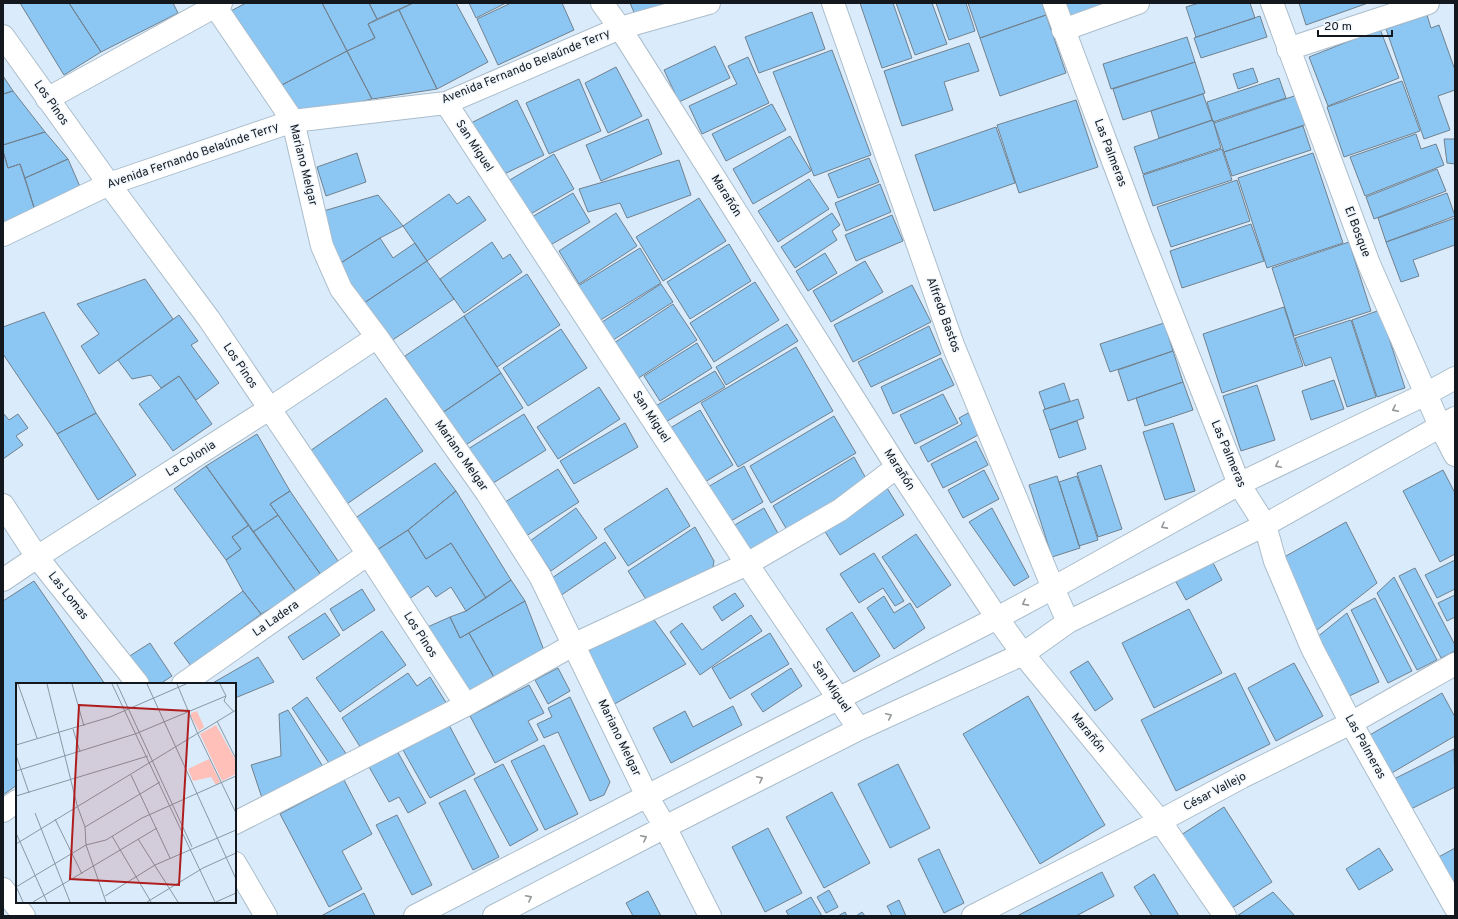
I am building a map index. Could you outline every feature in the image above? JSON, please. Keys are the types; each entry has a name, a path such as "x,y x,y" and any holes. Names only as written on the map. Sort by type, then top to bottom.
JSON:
{"street":[{"name":"Marañón","path":"602,3 620,28 898,467 997,618 1024,654 1160,821 1225,916"},
{"name":"Avenida Fernando Belaúnde Terry","path":"3,235 109,184 293,121 446,103 620,28 709,3"},
{"name":"Alfredo Bastos","path":"833,3 953,345 1068,622"},
{"name":"Las Palmeras","path":"1054,3 1141,236 1239,484 1265,525 1275,561 1312,648 1351,723 1455,907"},
{"path":"1063,30 1138,3"},
{"name":"El Bosque","path":"1272,3 1369,264 1426,394 1448,422 1455,454"},
{"path":"1288,49 1428,3"},
{"path":"47,99 216,4"},
{"name":"Mariano Melgar","path":"216,4 293,121 322,246 341,289 377,337 487,493 540,576 647,796 665,827 710,916"},
{"name":"Los Pinos","path":"3,36 47,99 209,319 368,554 466,705"},
{"name":"San Miguel","path":"446,103 747,564 859,729"},
{"name":"La Colonia","path":"3,580 269,409 377,337"},
{"path":"415,916 997,618 1239,484 1426,394 1455,378"},
{"path":"494,916 665,827 859,729 1024,654 1068,622 1265,525 1448,422"},
{"path":"236,822 466,705 573,645 747,564 840,510 898,467"},
{"name":"Las Lomas","path":"3,505 37,557 137,683"},
{"name":"La Ladera","path":"185,683 368,554"},
{"name":"César Vallejo","path":"973,916 1160,821 1242,777 1351,723 1455,664"},
{"path":"3,811 16,802"},
{"path":"236,864 266,916"},
{"path":"3,890 24,916"}],"building":[{"path":"20,3 69,3 101,52 64,75"},
{"path":"69,3 173,3 178,13 101,52"},
{"path":"246,3 322,3 347,51 276,88 229,12"},
{"path":"322,3 369,3 377,19 368,24 375,38 347,51"},
{"path":"369,3 413,3 377,19"},
{"path":"413,3 456,3 488,62 437,89 399,10"},
{"path":"469,3 506,3 476,18"},
{"path":"511,3 562,3 574,30 498,65 477,19"},
{"path":"630,3 668,3 636,17"},
{"path":"860,3 893,3 912,58 882,68"},
{"path":"896,3 932,3 947,44 915,55"},
{"path":"936,3 966,3 975,31 949,40"},
{"path":"968,3 1042,3 1046,15 980,38"},
{"path":"1065,3 1105,3 1070,16"},
{"path":"1199,3 1250,3 1255,18 1196,37 1186,7"},
{"path":"1299,3 1368,3 1306,25"},
{"path":"399,10 437,89 372,99 347,51 375,38 368,24"},
{"path":"812,12 825,49 759,73 745,37"},
{"path":"1046,15 1066,73 1000,96 980,38"},
{"path":"1427,15 1431,28 1439,25 1455,70 1455,90 1438,96 1450,130 1424,139 1386,29"},
{"path":"1260,16 1267,37 1201,58 1194,38"},
{"path":"1380,29 1399,78 1328,106 1309,57"},
{"path":"1187,37 1195,62 1111,89 1103,64"},
{"path":"969,43 979,71 944,82 953,110 902,126 884,71"},
{"path":"715,46 730,78 679,102 664,70"},
{"path":"832,50 871,155 814,176 773,72"},
{"path":"347,51 372,99 296,117 276,88"},
{"path":"748,57 769,103 702,134 689,106 737,84 728,66"},
{"path":"1195,62 1205,93 1123,120 1113,89"},
{"path":"616,67 642,116 608,133 585,83"},
{"path":"1253,68 1258,82 1238,89 1233,74"},
{"path":"3,76 13,91 3,94"},
{"path":"1279,78 1286,98 1213,122 1207,102"},
{"path":"579,79 601,131 549,154 526,103"},
{"path":"1402,81 1420,131 1344,157 1327,107"},
{"path":"13,91 45,132 3,145 3,94"},
{"path":"1203,94 1212,120 1159,138 1151,111"},
{"path":"1300,94 1310,123 1224,152 1214,123"},
{"path":"517,100 544,155 498,177 471,123"},
{"path":"1076,100 1098,167 1019,193 997,125"},
{"path":"772,104 786,130 726,161 712,134"},
{"path":"648,119 662,154 601,181 586,145"},
{"path":"1213,120 1221,148 1143,174 1134,147"},
{"path":"1303,126 1311,150 1232,176 1224,152"},
{"path":"996,127 1015,183 934,211 915,155"},
{"path":"45,132 68,159 25,178 20,164 8,168 3,151 3,145"},
{"path":"1416,134 1421,149 1436,144 1444,165 1365,196 1350,157"},
{"path":"790,136 811,171 753,204 733,169"},
{"path":"1444,139 1455,139 1455,164 1447,163"},
{"path":"1222,149 1232,180 1153,206 1143,175"},
{"path":"3,151 8,168 20,164 37,217 3,224"},
{"path":"357,153 366,182 326,196 317,167"},
{"path":"1313,153 1343,243 1267,268 1238,178"},
{"path":"554,154 574,189 527,216 508,181"},
{"path":"869,158 879,182 838,198 828,174"},
{"path":"68,159 81,189 37,217 25,178"},
{"path":"679,160 691,195 627,218 620,203 588,212 579,189"},
{"path":"1437,169 1446,191 1374,219 1366,197"},
{"path":"809,179 829,209 778,242 758,211"},
{"path":"1237,180 1250,221 1171,247 1157,207"},
{"path":"880,184 891,212 846,231 835,203"},
{"path":"573,193 590,222 547,247 530,218"},
{"path":"1447,193 1455,216 1386,242 1378,218"},
{"path":"449,194 457,204 469,196 486,220 427,261 403,226"},
{"path":"378,195 403,226 380,238 336,266 320,212"},
{"path":"699,198 726,241 663,281 636,237"},
{"path":"616,213 637,246 579,284 559,251"},
{"path":"832,213 840,225 832,231 837,240 795,268 781,247"},
{"path":"892,215 903,241 856,261 845,235"},
{"path":"1455,218 1455,245 1413,260 1419,276 1401,282 1386,242"},
{"path":"1251,224 1264,261 1182,288 1170,251"},
{"path":"380,238 393,258 415,243 427,261 361,305 336,266"},
{"path":"492,242 503,259 510,254 522,272 464,313 440,279"},
{"path":"1349,242 1371,311 1294,336 1272,268"},
{"path":"729,244 751,281 690,319 667,282"},
{"path":"640,248 661,283 594,324 573,289"},
{"path":"825,253 837,273 808,291 796,271"},
{"path":"427,261 454,299 388,343 361,305"},
{"path":"865,261 883,292 831,322 813,291"},
{"path":"527,274 560,325 497,367 464,316"},
{"path":"145,279 173,319 99,374 81,346 99,334 77,304"},
{"path":"755,282 779,320 714,362 690,323"},
{"path":"661,284 673,302 610,342 599,324"},
{"path":"912,285 931,322 853,362 834,325"},
{"path":"673,304 697,340 634,381 611,345"},
{"path":"1284,307 1303,366 1222,393 1203,334"},
{"path":"1380,310 1405,388 1377,397 1352,320"},
{"path":"44,312 96,413 57,434 3,354 3,327"},
{"path":"179,315 198,341 191,345 219,383 196,400 179,376 161,388 151,375 132,379 118,360"},
{"path":"464,316 501,373 442,413 405,356"},
{"path":"1351,320 1376,397 1347,407 1331,357 1305,366 1295,338"},
{"path":"1164,323 1173,351 1110,372 1100,344"},
{"path":"787,324 798,341 726,385 716,367"},
{"path":"929,326 941,354 871,387 858,362"},
{"path":"561,329 587,368 528,406 503,368"},
{"path":"697,343 712,368 660,401 644,376"},
{"path":"796,347 833,411 738,467 701,403"},
{"path":"1173,351 1183,382 1128,401 1118,370"},
{"path":"941,358 954,385 893,414 881,387"},
{"path":"715,371 725,387 664,423 654,407"},
{"path":"501,373 523,408 464,446 442,413"},
{"path":"179,376 212,424 173,451 139,404"},
{"path":"1334,380 1344,409 1311,420 1302,391"},
{"path":"1183,382 1193,410 1145,426 1136,398"},
{"path":"1064,383 1070,401 1045,409 1039,392"},
{"path":"1257,385 1275,440 1241,451 1223,396"},
{"path":"599,387 620,419 558,459 537,427"},
{"path":"943,394 958,423 915,444 900,415"},
{"path":"386,398 423,451 344,506 307,453"},
{"path":"1078,399 1084,418 1050,430 1043,410"},
{"path":"700,410 733,465 700,485 667,430"},
{"path":"3,413 9,420 18,414 28,428 16,436 23,445 3,459"},
{"path":"96,413 136,475 98,500 57,434"},
{"path":"968,413 980,434 928,462 920,447 962,424 959,418"},
{"path":"524,414 546,450 490,485 468,449"},
{"path":"834,416 856,453 771,503 750,466"},
{"path":"1077,421 1086,449 1059,458 1050,430"},
{"path":"625,423 638,447 574,484 560,461"},
{"path":"1173,423 1195,491 1165,500 1143,432"},
{"path":"257,434 290,491 270,504 278,515 253,532 206,466"},
{"path":"976,441 988,465 943,488 931,464"},
{"path":"854,457 868,482 787,530 773,506"},
{"path":"435,463 456,491 408,530 377,550 351,521"},
{"path":"1101,465 1122,529 1098,537 1077,473"},
{"path":"206,466 249,525 232,537 241,549 226,560 174,489"},
{"path":"744,466 763,502 726,524 706,488"},
{"path":"558,469 579,502 523,538 502,504"},
{"path":"984,470 999,499 963,518 948,490"},
{"path":"1443,470 1455,493 1455,554 1440,562 1403,491"},
{"path":"1057,476 1080,548 1052,557 1029,485"},
{"path":"1077,476 1098,540 1079,546 1059,482"},
{"path":"667,488 690,526 628,566 604,529"},
{"path":"887,488 904,515 840,555 822,527"},
{"path":"290,491 338,561 321,575 270,504"},
{"path":"456,491 511,580 486,598 451,543 426,559 408,530"},
{"path":"576,508 597,538 551,571 530,541"},
{"path":"764,508 780,537 749,554 733,526"},
{"path":"992,508 1029,577 1014,586 969,522"},
{"path":"278,515 321,575 297,593 253,532"},
{"path":"1346,522 1377,583 1312,634 1279,560"},
{"path":"249,525 297,593 261,614 243,591 226,560 241,549 232,537"},
{"path":"695,527 714,561 712,573 649,604 628,571"},
{"path":"408,530 426,559 451,543 486,598 466,611 451,587 436,597 428,586 409,599 377,550"},
{"path":"916,534 951,585 917,608 882,557"},
{"path":"605,542 616,558 560,596 549,580"},
{"path":"874,553 904,601 895,606 883,588 859,603 840,574"},
{"path":"1211,559 1222,580 1186,600 1175,580"},
{"path":"1455,560 1455,589 1437,598 1425,575"},
{"path":"1415,568 1455,645 1455,651 1441,658 1399,576"},
{"path":"1394,577 1437,660 1417,670 1377,593"},
{"path":"511,580 525,601 460,638 450,617 466,611"},
{"path":"34,581 104,683 16,683 16,786 3,795 3,601"},
{"path":"362,589 375,610 343,631 330,609"},
{"path":"243,591 261,614 191,666 174,643"},
{"path":"735,593 744,606 722,621 713,607"},
{"path":"1455,595 1455,617 1447,621 1438,603"},
{"path":"884,596 894,613 910,603 925,628 894,649 867,608"},
{"path":"1375,598 1412,671 1388,683 1351,610"},
{"path":"525,601 545,653 495,679 469,633"},
{"path":"1189,609 1222,673 1154,708 1122,643"},
{"path":"852,612 880,656 854,672 826,629"},
{"path":"325,613 340,635 303,660 288,637"},
{"path":"1347,613 1379,682 1345,698 1316,638"},
{"path":"751,615 762,631 700,675 670,632 682,623 702,650"},
{"path":"450,617 460,638 469,633 495,679 464,698 423,629"},
{"path":"652,617 686,664 611,706 584,653"},
{"path":"382,631 406,665 340,712 316,678"},
{"path":"770,633 789,664 730,699 712,668"},
{"path":"150,643 172,676 162,683 141,683 125,659"},
{"path":"258,657 274,682 236,698 236,683 213,683"},
{"path":"1088,661 1113,699 1095,711 1070,672"},
{"path":"1294,663 1323,716 1276,741 1248,688"},
{"path":"558,668 570,691 548,704 535,680"},
{"path":"791,668 802,686 763,712 751,694"},
{"path":"408,673 417,686 430,677 447,704 364,753 342,718"},
{"path":"1235,673 1270,744 1176,791 1141,720"},
{"path":"529,685 544,713 528,721 538,740 495,763 470,716"},
{"path":"1442,693 1455,717 1455,736 1390,774 1368,736"},
{"path":"1028,696 1105,825 1040,864 963,734"},
{"path":"307,697 347,755 331,766 292,708"},
{"path":"570,697 610,782 604,795 590,801 558,732 544,738 537,724 552,717 548,708"},
{"path":"733,706 742,725 671,763 653,728 685,711 693,727"},
{"path":"288,710 325,770 263,801 251,765 281,756 279,714"},
{"path":"449,725 475,774 430,798 403,750"},
{"path":"544,745 578,814 545,830 511,761"},
{"path":"396,749 426,803 408,813 399,797 389,802 368,765"},
{"path":"1454,749 1455,787 1409,810 1394,779"},
{"path":"503,764 538,830 510,846 474,779"},
{"path":"898,764 930,828 890,848 858,784"},
{"path":"344,780 372,834 342,851 362,889 329,907 280,814"},
{"path":"465,790 499,857 473,870 439,803"},
{"path":"832,792 870,863 824,888 786,817"},
{"path":"1224,807 1272,882 1229,910 1181,835"},
{"path":"397,815 432,885 412,895 376,825"},
{"path":"768,828 802,893 765,912 732,847"},
{"path":"1379,848 1393,870 1359,890 1346,869"},
{"path":"1455,848 1455,894 1435,859"},
{"path":"939,849 964,903 944,913 918,859"},
{"path":"1102,872 1114,896 1076,916 1017,916"},
{"path":"1154,874 1179,916 1152,916 1134,887"},
{"path":"829,890 838,907 826,913 817,897"},
{"path":"648,891 661,916 633,916 626,903"},
{"path":"1273,892 1295,916 1237,916"},
{"path":"364,893 375,916 321,916"},
{"path":"811,897 822,916 789,916 786,911"},
{"path":"899,900 906,916 892,916 887,906"},
{"path":"845,912 847,916 838,916"},
{"path":"862,912 865,916 856,916"}]}
